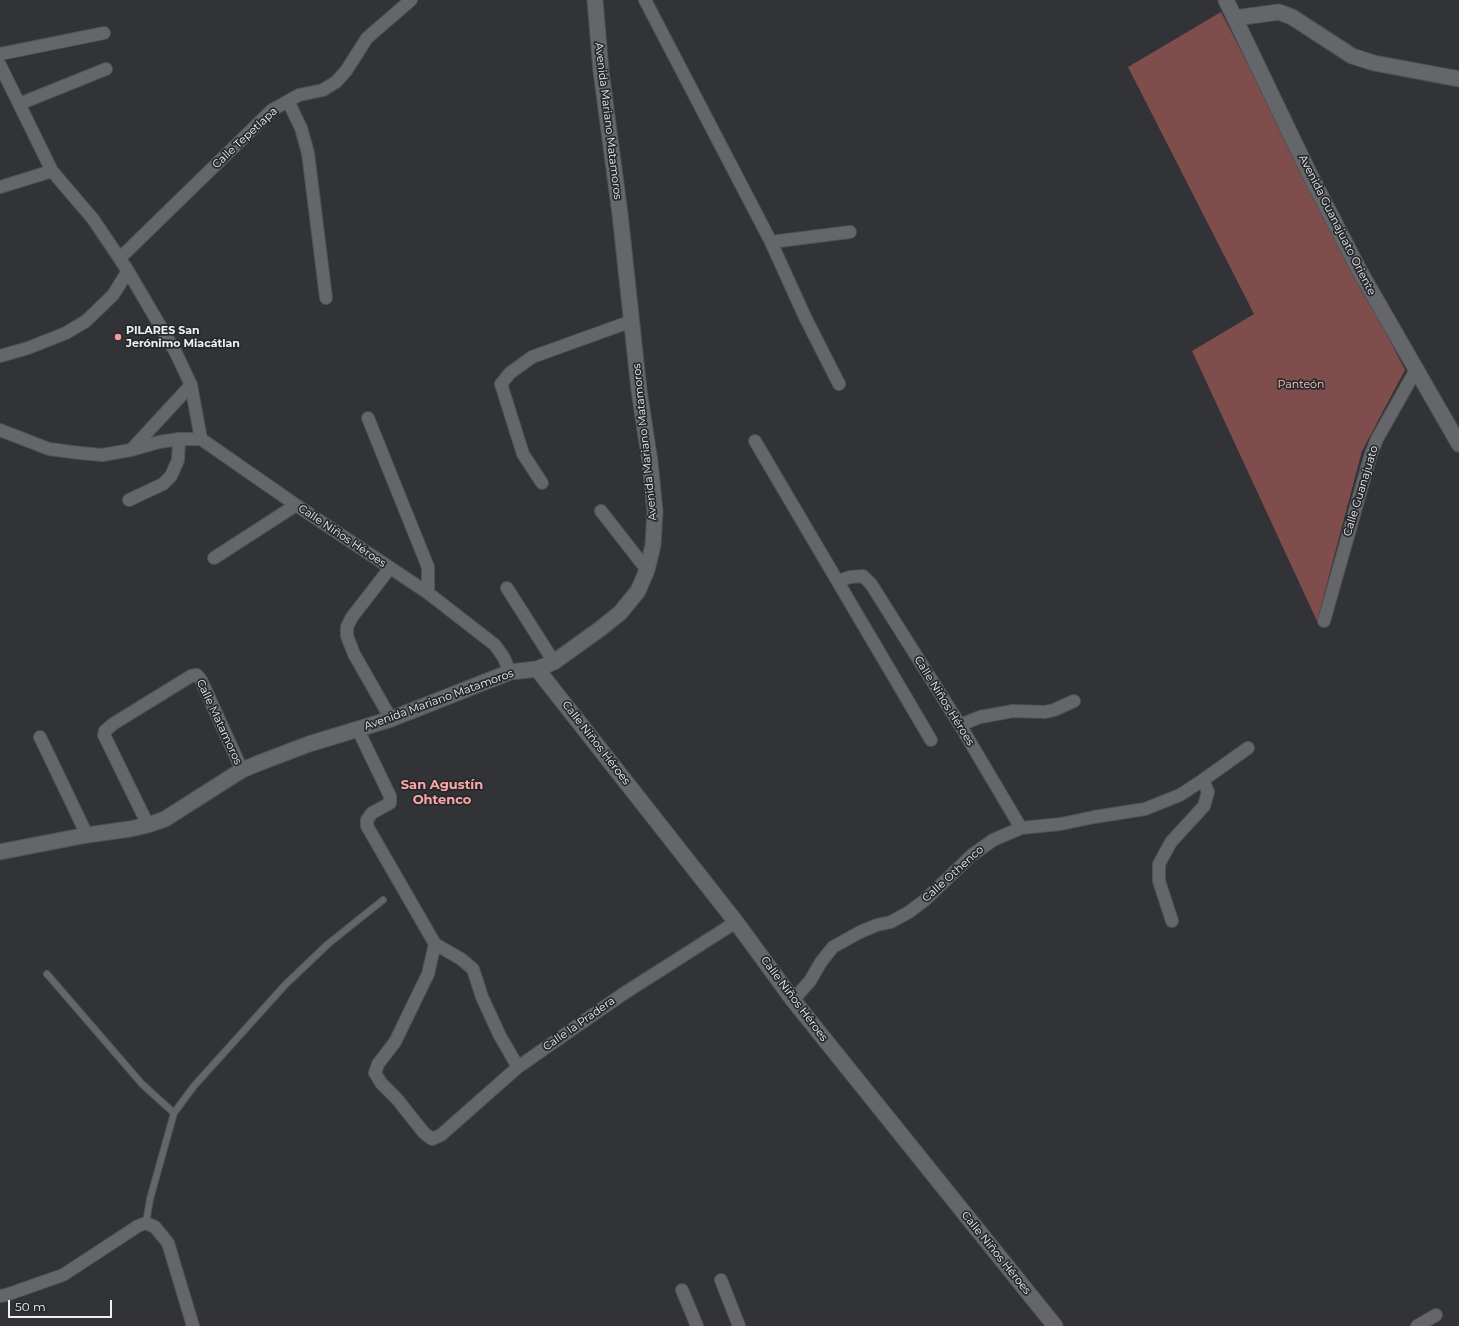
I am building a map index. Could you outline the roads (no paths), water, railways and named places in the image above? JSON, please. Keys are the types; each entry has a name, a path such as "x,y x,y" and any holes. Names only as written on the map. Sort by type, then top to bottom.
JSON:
{"street":[{"name":"Calle Tepetlapa","path":"120,258 272,110 299,95 323,90 336,82 346,72 368,38 411,0"},
{"name":"Avenida Mariano Matamoros","path":"1,851 148,825 165,819 242,770 310,744 358,730 391,718 510,672 537,669 554,662 600,629 620,613 638,591 647,570 654,545 655,511 639,390 620,214 601,71 595,0"},
{"path":"645,0 771,242 805,317 839,384"},
{"name":"Avenida Guanajuato Oriente","path":"1226,0 1236,18 1310,175 1359,270 1459,444"},
{"path":"1236,18 1279,12 1292,17 1352,56 1374,63 1459,79"},
{"path":"0,54 104,33"},
{"path":"0,65 52,171 93,219 120,258 176,353 191,385 201,438 160,442 132,450 102,454 49,449 0,430"},
{"path":"19,104 106,70"},
{"path":"288,100 301,128 308,153 326,298"},
{"path":"0,187 52,171"},
{"path":"771,242 850,232"},
{"path":"0,356 28,348 60,335 86,321 113,295 128,271"},
{"path":"542,483 523,454 501,384 510,373 532,358 632,321"},
{"name":"Calle Guanajuato","path":"1324,621 1370,454 1416,368"},
{"path":"132,450 191,385"},
{"path":"368,418 428,567 428,593"},
{"name":"Calle Niños Héroes","path":"201,438 296,505 428,593 495,645 504,658 510,672"},
{"path":"130,500 163,484 171,476 178,460 179,439"},
{"path":"755,441 839,581 931,740"},
{"path":"214,558 296,505"},
{"path":"601,511 647,570"},
{"path":"390,568 352,617 347,627 346,636 354,654 391,718"},
{"name":"Calle Niños Héroes","path":"839,581 850,577 863,576 871,584 960,725 1022,828"},
{"path":"507,588 554,662"},
{"name":"Calle Niños Héroes","path":"537,669 736,922 793,1000 1055,1326"},
{"name":"Calle Matamoros","path":"148,825 104,734 104,731 191,676 197,675 201,680 242,770"},
{"path":"960,725 980,717 1013,711 1045,712 1054,710 1074,701"},
{"path":"358,730 390,796 390,803 372,813 367,820 367,826 435,944 461,959 473,969 482,997 500,1036 518,1067"},
{"path":"40,737 87,835"},
{"name":"Calle Othenco","path":"793,1000 810,981 821,962 833,947 860,932 877,925 891,922 909,912 925,900 972,854 993,840 1022,828 1060,824 1145,809 1180,795 1248,748"},
{"path":"1172,921 1158,881 1159,864 1171,842 1204,806 1208,792 1203,780"},
{"name":"Calle la Pradera","path":"435,944 428,974 395,1042 378,1064 375,1073 381,1083 397,1099 424,1133 432,1139 441,1135 518,1067 623,994 736,922"},
{"path":"0,1296 63,1275 138,1226 146,1223 155,1227 168,1243 193,1326"},
{"path":"721,1280 739,1326"},
{"path":"682,1290 697,1326"},
{"path":"1416,1326 1436,1314"}],"lane":[{"path":"146,1223 150,1199 174,1113 194,1086 285,985 328,944 383,900"},
{"path":"46,974 142,1084 174,1113"}],"place":[{"name":"PILARES San Jerónimo Miacátlan","path":"118,337"}],"district":[{"name":"San Agustín Ohtenco","path":"442,792"}],"park label":[{"name":"Panteón","path":"1301,385"}]}
